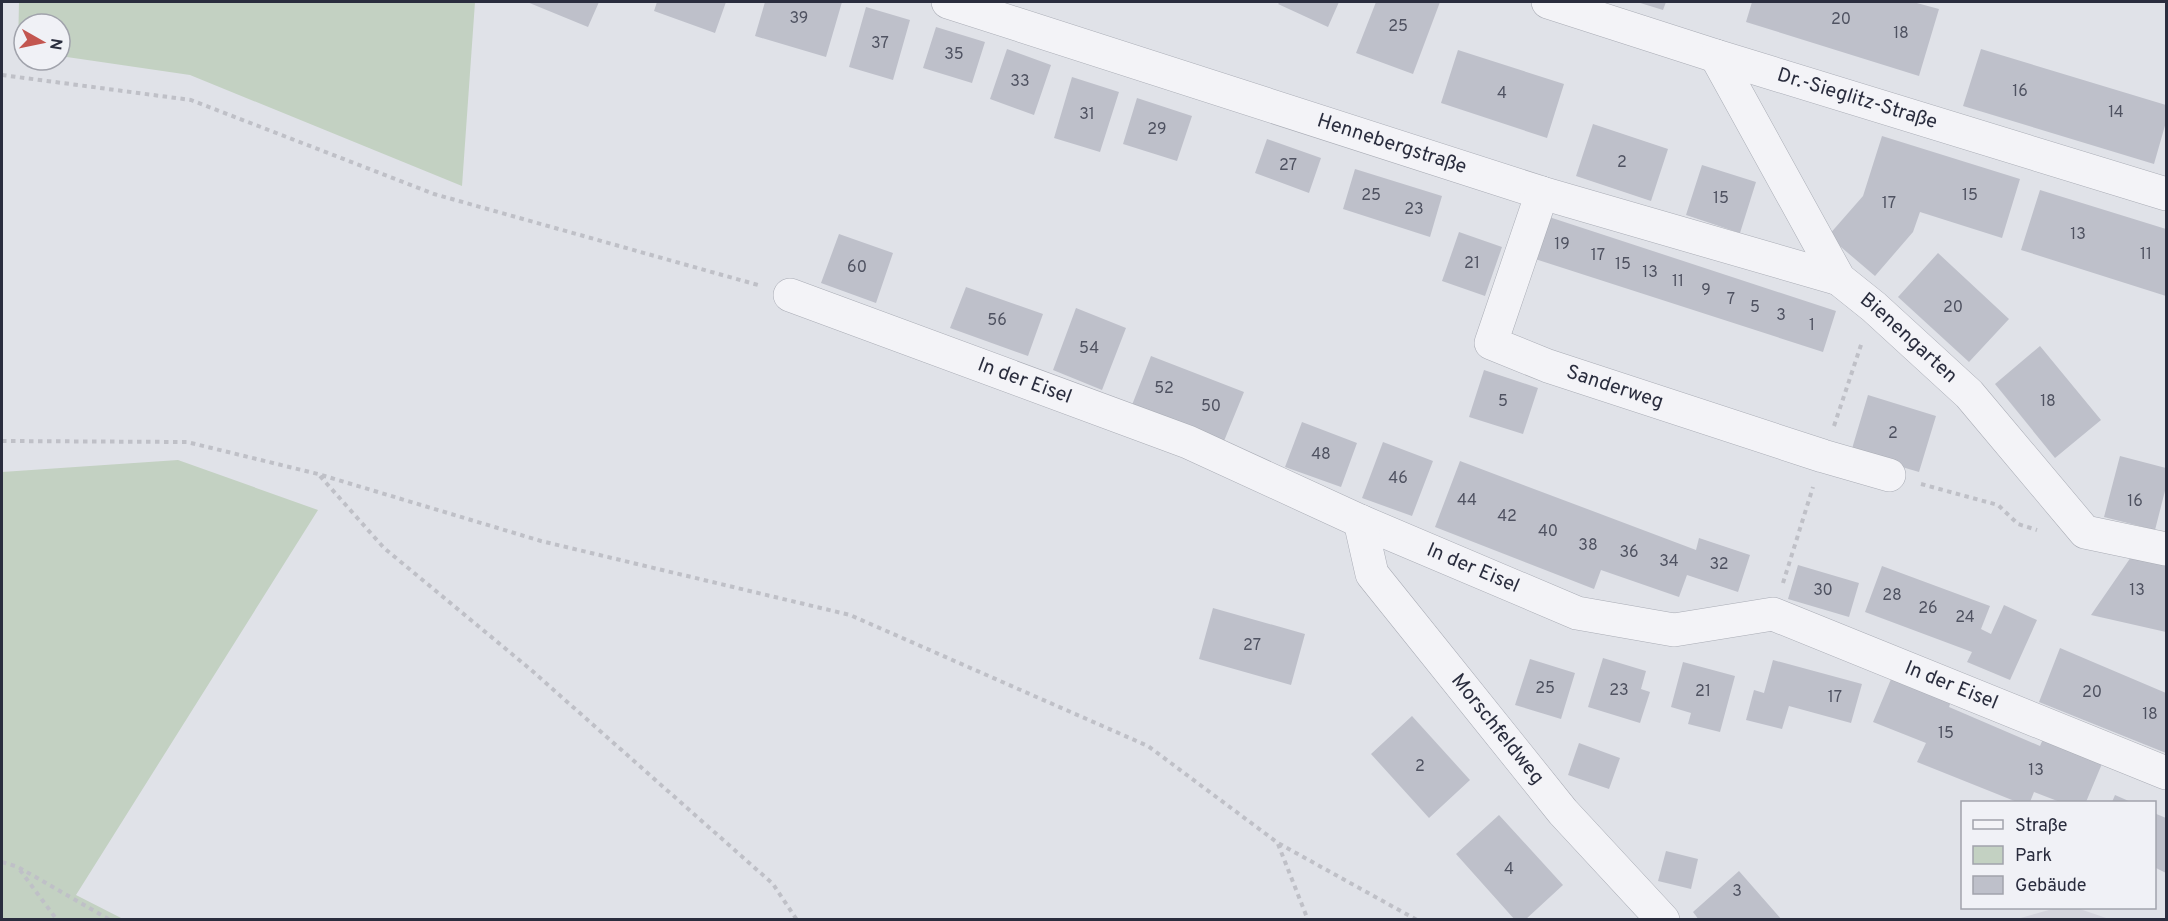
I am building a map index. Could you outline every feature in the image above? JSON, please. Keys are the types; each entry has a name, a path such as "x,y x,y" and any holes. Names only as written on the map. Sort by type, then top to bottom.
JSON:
{"street":[{"name":"Hennebergstraße","path":"948,2 1542,193 1839,279"},
{"name":"Dr.-Sieglitz-Straße","path":"1548,2 2166,194"},
{"name":"Bienengarten","path":"1716,56 1839,279 1874,307 1969,394 2085,532"},
{"name":"Sanderweg","path":"1542,193 1491,344 1548,366 1823,456 1889,475"},
{"name":"In der Eisel","path":"790,295 1188,442 1360,521 1577,613 1674,630 1773,614 2166,773"},
{"name":"Morschfeldweg","path":"1360,521 1372,574 1563,812 1663,920"},
{"path":"2085,532 2166,549"}],"path":[{"path":"2,75 191,100 434,194 790,295"},
{"path":"2,441 187,442 318,474 541,541 850,615 1148,746 1278,843 1417,920"},
{"path":"318,474 384,548 530,669 772,884 797,920"},
{"path":"1889,475 1998,505 2018,524 2048,534 2085,532"},
{"path":"1773,614 1795,543"},
{"path":"1278,843 1308,920"},
{"path":"2,862 18,867 110,920"},
{"path":"18,867 57,920"}],"shaded area":[{"path":"2052,909 2080,909 2109,919 2017,919"}],"green space":[{"path":"19,2 475,2 462,186 190,75 72,58 72,12 19,12"},
{"path":"178,460 318,510 76,895 123,919 2,919 2,472"}],"building":[{"path":"527,2 599,2 588,27"},
{"path":"657,2 726,2 715,33 654,11"},
{"path":"765,2 842,2 826,57 755,36"},
{"path":"1280,2 1339,2 1328,27 1278,4"},
{"path":"1376,2 1440,2 1413,74 1356,53"},
{"path":"1637,2 1666,2 1663,10"},
{"path":"1752,2 1913,2 1939,9 1919,76 1746,22"},
{"path":"866,7 910,20 893,80 849,67"},
{"path":"936,27 985,42 972,83 923,68"},
{"path":"1007,49 1051,65 1034,115 990,99"},
{"path":"1981,49 2166,105 2166,122 2154,164 1963,106"},
{"path":"1458,50 1564,84 1547,138 1441,103"},
{"path":"1072,77 1119,92 1100,152 1054,138"},
{"path":"1137,98 1192,116 1177,161 1123,144"},
{"path":"1593,124 1668,149 1651,201 1576,176"},
{"path":"1882,136 2020,179 2002,238 1920,212 1913,232 1875,276 1828,236 1863,196"},
{"path":"1267,139 1321,158 1309,193 1255,173"},
{"path":"1702,165 1756,182 1740,233 1686,215"},
{"path":"1355,169 1442,196 1430,237 1343,209"},
{"path":"2040,190 2166,229 2166,296 2021,250"},
{"path":"1546,216 1836,311 1823,352 1532,258"},
{"path":"1459,232 1502,247 1485,296 1442,281"},
{"path":"839,234 893,253 876,303 821,283"},
{"path":"1938,253 2009,319 1969,362 1898,297"},
{"path":"966,287 1043,314 1028,356 950,328"},
{"path":"1076,308 1126,328 1102,390 1053,370"},
{"path":"2040,346 2101,420 2055,458 1995,384"},
{"path":"1151,356 1244,392 1224,441 1132,405"},
{"path":"1484,370 1538,388 1523,434 1469,417"},
{"path":"1868,395 1936,416 1919,472 1851,452"},
{"path":"1302,422 1357,443 1341,487 1285,467"},
{"path":"1383,442 1433,461 1412,516 1362,498"},
{"path":"2120,456 2166,468 2166,487 2155,530 2104,517"},
{"path":"1460,461 1696,550 1699,538 1750,555 1738,592 1687,575 1679,597 1601,570 1594,589 1435,527"},
{"path":"2131,557 2166,566 2166,632 2091,615"},
{"path":"1798,565 1859,583 1849,617 1788,599"},
{"path":"1882,566 1990,606 1981,629 1991,634 2004,605 2037,620 2010,680 1967,662 1972,652 1865,612"},
{"path":"1213,608 1305,634 1291,685 1199,659"},
{"path":"2060,648 2166,693 2166,753 2039,702"},
{"path":"1603,658 1646,671 1641,689 1650,692 1640,723 1588,707"},
{"path":"1530,659 1575,673 1561,719 1515,705"},
{"path":"1773,660 1862,684 1851,723 1789,706 1782,729 1746,720 1754,690 1764,693"},
{"path":"1683,662 1735,676 1720,732 1688,724 1691,713 1671,707"},
{"path":"1894,672 1953,696 1949,707 2040,746 2045,734 2104,759 2086,801 2057,801 2034,792 2030,801 2014,801 1917,762 1926,743 1873,722"},
{"path":"1412,716 1470,780 1429,818 1371,754"},
{"path":"1579,743 1620,758 1609,789 1568,775"},
{"path":"2115,795 2129,801 2112,801"},
{"path":"2156,814 2166,818 2166,873 2156,868"},
{"path":"1499,815 1563,885 1525,920 1515,920 1456,854"},
{"path":"1666,851 1698,859 1691,889 1658,881"},
{"path":"1739,871 1782,920 1699,920 1693,912"}]}
